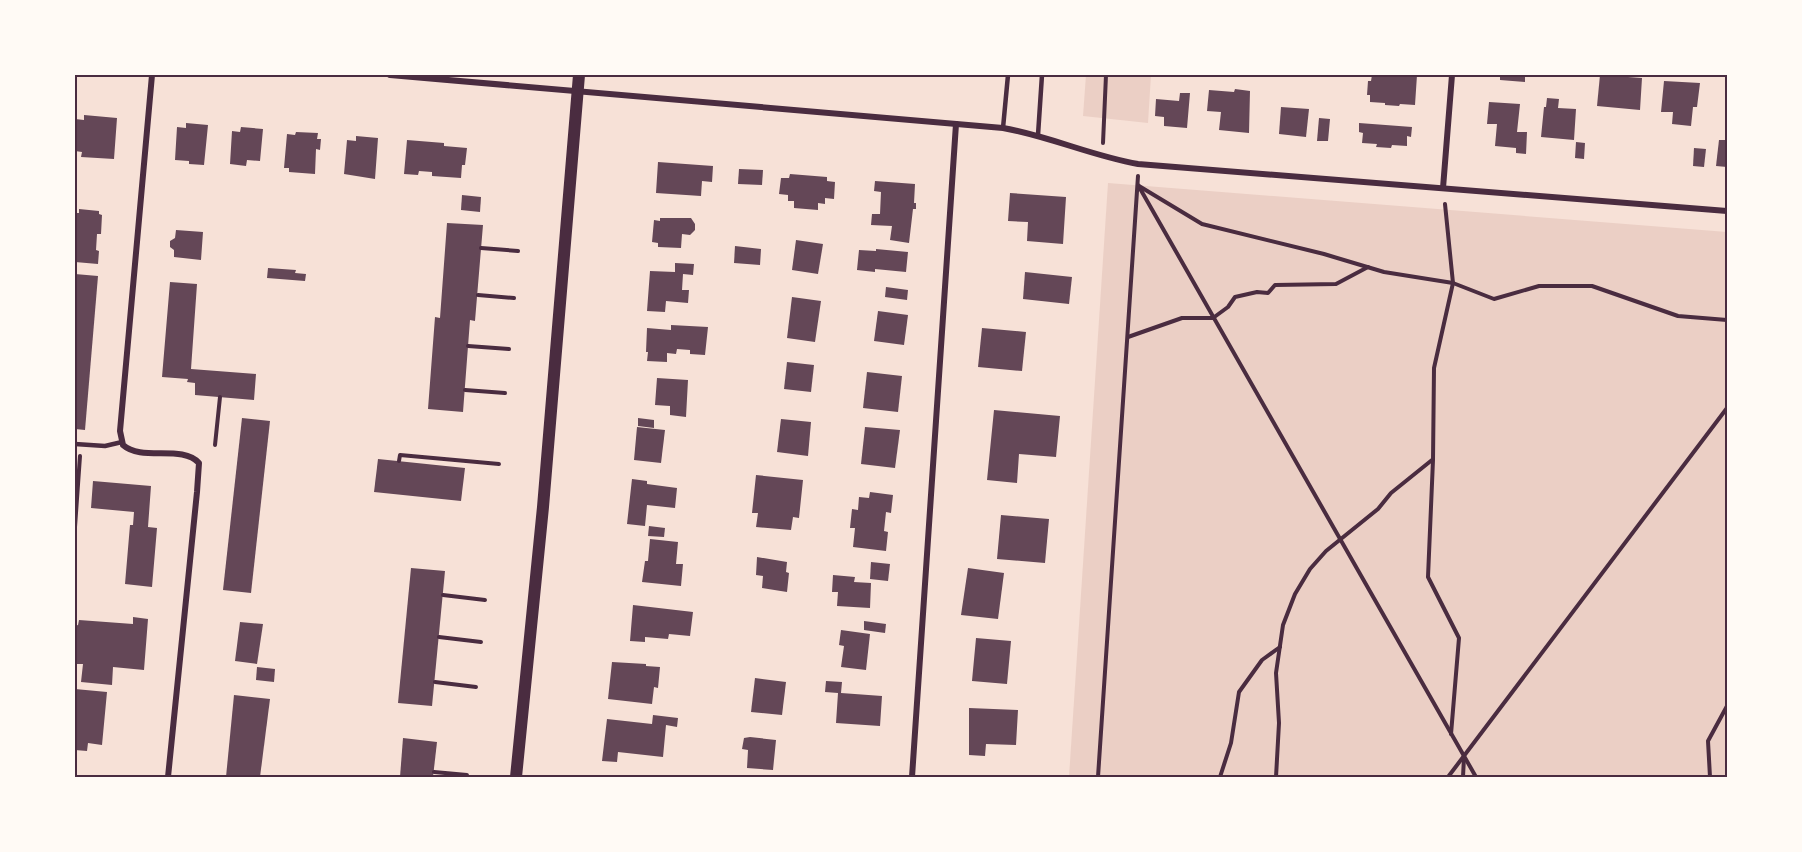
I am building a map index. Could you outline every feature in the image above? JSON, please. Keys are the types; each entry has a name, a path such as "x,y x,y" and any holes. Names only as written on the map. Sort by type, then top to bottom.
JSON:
{"main road":[{"path":"516,777 543,507 579,75"}],"street":[{"path":"152,75 121,420 122,442 127,448 134,451 190,456 197,460 199,467 168,777"},
{"path":"390,75 1003,128 1038,135 1102,157 1138,164 1727,211"},
{"path":"1443,188 1452,75"},
{"path":"912,777 956,124"}],"lane":[{"path":"1003,128 1008,75"},
{"path":"1038,135 1042,75"},
{"path":"75,444 105,446 122,442"}],"path":[{"path":"1102,157 1106,75"},
{"path":"1098,777 1138,164"},
{"path":"1138,185 1202,224 1324,254 1384,272 1453,283 1494,299 1539,286 1592,286 1678,316 1727,320"},
{"path":"1138,185 1476,777"},
{"path":"1446,204 1453,283 1434,368 1428,578 1459,638 1451,735"},
{"path":"481,248 518,251"},
{"path":"1128,337 1182,318 1214,318 1228,307 1235,297 1257,292 1268,293 1275,285 1336,284 1368,267"},
{"path":"478,295 514,298"},
{"path":"468,346 509,349"},
{"path":"465,390 506,393"},
{"path":"215,445 220,397"},
{"path":"1448,777 1727,408"},
{"path":"75,527 81,445"},
{"path":"399,461 400,455 499,464"},
{"path":"443,466 444,459"},
{"path":"1276,777 1279,723 1276,673 1283,625 1295,594 1310,569 1326,551 1378,508 1391,493 1433,460"},
{"path":"443,595 485,600"},
{"path":"439,638 481,642"},
{"path":"1220,777 1231,743 1239,692 1262,660 1281,646"},
{"path":"435,682 476,687"},
{"path":"1710,777 1708,741 1727,706"},
{"path":"1463,777 1464,756"},
{"path":"434,772 467,775"}],"shaded area":[{"path":"1086,75 1151,75 1148,123 1083,116"},
{"path":"1108,183 1727,232 1727,777 1069,777"}],"building":[{"path":"1372,75 1417,75 1415,105 1400,104 1399,106 1370,102 1370,95 1367,95 1368,81 1371,81"},
{"path":"1500,75 1525,75 1525,82 1500,80"},
{"path":"1600,75 1642,78 1640,110 1597,106"},
{"path":"1664,81 1700,83 1697,107 1693,107 1691,126 1672,124 1673,112 1661,112"},
{"path":"1235,89 1250,91 1249,133 1219,130 1221,112 1207,111 1209,90 1234,92"},
{"path":"1180,93 1190,93 1187,128 1164,126 1164,117 1155,116 1156,99 1179,101"},
{"path":"1547,98 1559,99 1558,108 1576,109 1574,140 1541,137"},
{"path":"1489,102 1520,104 1517,132 1527,132 1526,154 1516,153 1516,148 1495,146 1497,124 1487,124"},
{"path":"1281,107 1309,109 1306,137 1279,134"},
{"path":"84,115 117,118 114,159 81,157 82,152 75,151 75,119 84,120"},
{"path":"1319,118 1330,119 1328,141 1317,141"},
{"path":"186,123 208,125 204,165 175,160 177,127 186,128"},
{"path":"1359,123 1412,127 1411,137 1407,136 1407,146 1376,147 1377,144 1362,143 1363,133 1359,132"},
{"path":"241,127 263,129 260,161 247,160 246,166 230,164 232,131 240,132"},
{"path":"296,132 318,133 317,139 321,139 320,150 316,149 315,174 289,172 289,168 284,168 287,134 295,135"},
{"path":"356,136 378,138 375,179 344,174 347,140 356,141"},
{"path":"407,140 444,143 444,146 467,148 461,178 432,176 432,172 419,171 418,175 404,174"},
{"path":"1719,140 1727,140 1727,167 1716,166"},
{"path":"1576,142 1585,143 1584,159 1575,158"},
{"path":"1694,148 1706,149 1704,167 1693,166"},
{"path":"658,162 713,166 712,182 702,181 701,196 656,193"},
{"path":"739,169 763,170 762,185 738,184"},
{"path":"790,174 827,177 827,181 835,182 834,199 825,198 825,204 818,203 818,210 794,208 794,201 788,201 788,195 779,194 781,178 789,178"},
{"path":"875,181 915,184 916,209 913,209 909,243 890,240 892,226 871,225 872,214 880,214 881,192 874,191"},
{"path":"1010,193 1066,197 1063,244 1027,241 1028,222 1008,221"},
{"path":"462,195 481,197 480,212 461,210"},
{"path":"79,209 99,211 102,215 101,234 97,234 98,264 75,262 75,213 79,213"},
{"path":"660,218 691,218 695,224 695,230 690,235 682,234 681,248 658,247 658,243 652,242 654,220 660,221"},
{"path":"447,223 483,225 475,321 470,320 463,412 428,409 435,317 440,318"},
{"path":"176,230 203,232 201,260 174,257 170,241 175,238"},
{"path":"796,240 823,244 818,274 792,270"},
{"path":"735,246 761,249 760,265 734,263"},
{"path":"876,249 908,252 906,272 857,270 859,250 876,251"},
{"path":"675,263 694,264 693,275 683,274 682,290 689,290 688,303 666,301 665,312 647,311 650,271 675,272"},
{"path":"268,268 296,270 295,273 306,274 305,281 267,278"},
{"path":"1025,272 1072,277 1069,304 1023,299"},
{"path":"75,274 98,276 85,430 75,429"},
{"path":"170,282 197,284 191,369 256,374 254,400 195,395 195,383 187,382 188,379 162,377"},
{"path":"886,287 908,290 907,300 885,297"},
{"path":"792,297 821,301 815,342 787,338"},
{"path":"878,311 908,315 904,345 874,341"},
{"path":"671,325 708,327 705,355 690,354 690,350 677,349 676,354 667,353 667,362 647,361 647,328 671,330"},
{"path":"982,328 1026,332 1022,371 978,367"},
{"path":"787,362 814,365 811,392 784,389"},
{"path":"867,372 902,376 898,412 863,408"},
{"path":"657,378 688,380 686,417 670,415 670,406 655,405"},
{"path":"994,410 1060,416 1056,457 1019,454 1017,483 987,480"},
{"path":"242,418 270,421 251,593 223,590"},
{"path":"638,418 654,420 654,428 638,426"},
{"path":"781,419 811,422 808,456 777,452"},
{"path":"637,427 665,430 661,463 634,460"},
{"path":"865,427 900,430 895,468 861,464"},
{"path":"378,459 465,468 461,501 374,492"},
{"path":"756,475 803,480 799,518 793,517 791,530 756,527 758,513 752,513"},
{"path":"632,479 647,481 647,484 677,488 675,508 647,505 645,526 627,524"},
{"path":"93,481 151,486 148,527 157,528 152,587 125,584 130,525 133,525 134,512 91,508"},
{"path":"870,492 893,495 891,513 886,512 884,531 888,532 886,551 853,547 855,528 850,528 852,509 858,510 859,497 869,498"},
{"path":"1001,515 1049,519 1045,563 997,559"},
{"path":"649,526 665,528 664,537 648,536"},
{"path":"650,539 678,542 676,564 683,564 681,586 642,582 645,561 648,561"},
{"path":"757,557 787,562 786,572 789,573 787,592 762,588 763,576 756,575"},
{"path":"871,562 890,564 888,581 870,579"},
{"path":"411,568 445,571 432,706 398,703"},
{"path":"968,568 1004,573 998,619 961,615"},
{"path":"833,575 855,577 854,582 871,583 870,608 837,606 838,592 832,592"},
{"path":"633,605 693,612 690,636 669,634 668,639 645,637 645,642 630,641"},
{"path":"133,617 148,619 144,670 113,667 112,685 81,682 83,664 75,664 75,626 78,625 79,620 133,624"},
{"path":"864,621 886,624 885,633 864,630"},
{"path":"240,622 263,624 257,664 235,661"},
{"path":"841,630 870,634 866,670 841,667 844,646 839,645"},
{"path":"976,638 1011,641 1007,684 972,681"},
{"path":"612,662 660,667 658,688 654,687 652,704 608,699"},
{"path":"257,667 275,669 274,682 256,680"},
{"path":"755,678 786,682 782,715 751,712"},
{"path":"826,681 842,682 841,693 882,696 880,726 836,723 838,693 825,692"},
{"path":"75,689 107,692 102,745 88,743 87,751 75,750"},
{"path":"234,695 270,699 260,777 226,777"},
{"path":"969,708 1018,710 1016,745 986,744 985,756 969,755"},
{"path":"653,715 678,718 677,727 666,725 663,757 618,752 617,762 602,761 607,719 652,724"},
{"path":"403,738 437,742 433,777 400,777"},
{"path":"744,738 776,740 773,770 747,768 748,750 742,749"}]}
